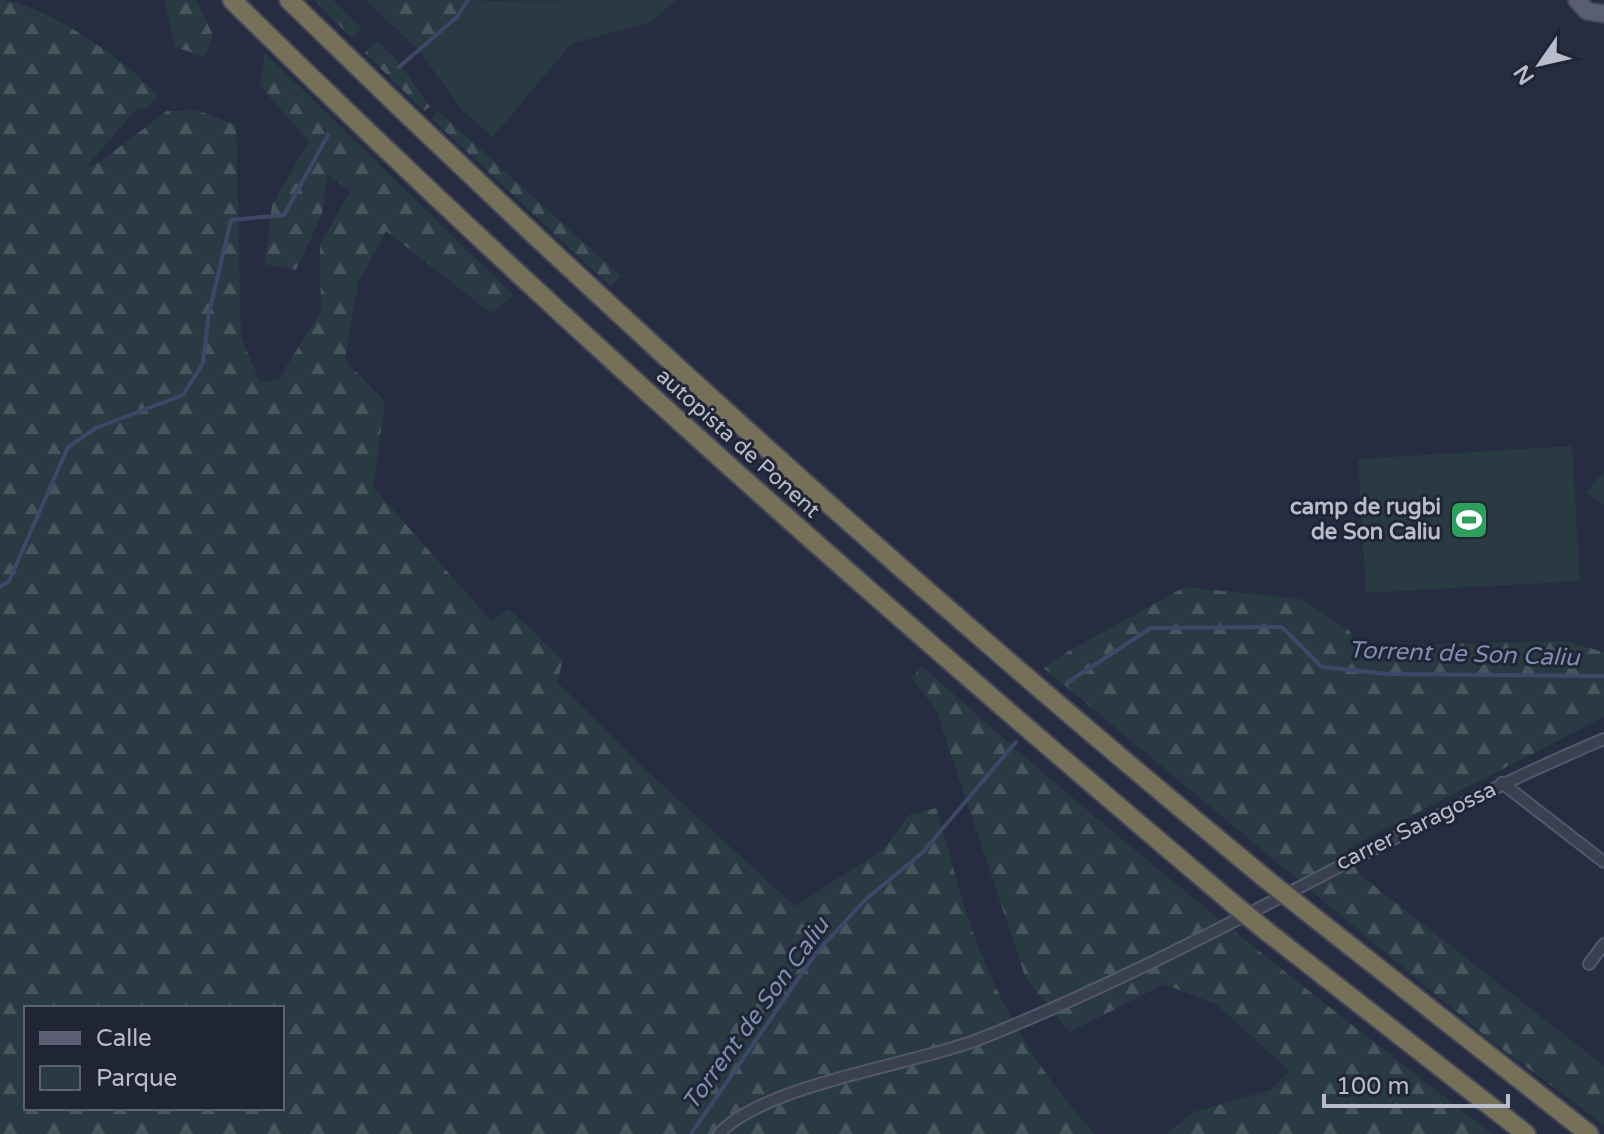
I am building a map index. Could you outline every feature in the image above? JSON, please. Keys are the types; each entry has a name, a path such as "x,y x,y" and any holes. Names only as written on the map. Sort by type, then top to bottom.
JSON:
{"highway":[{"name":"autopista de Ponent","path":"232,0 482,241 911,629 1265,930 1526,1134"},
{"name":"autopista de Ponent","path":"289,0 503,205 753,436 973,630 1266,879 1589,1134"}],"main road":[{"path":"1577,2 1601,15"}],"street":[{"name":"carrer Saragossa","path":"719,1134 729,1122 772,1100 945,1052 1057,1008 1502,783 1604,739"},
{"path":"1502,783 1604,862"},
{"path":"1589,964 1604,944"}],"green space":[{"path":"0,0 38,11 84,36 128,68 157,96 148,108 136,109 86,168 98,163 167,111 196,110 236,125 241,338 260,382 278,380 321,311 320,245 350,191 327,174 322,214 296,270 265,264 272,205 309,141 260,86 265,53 513,295 491,313 386,231 358,283 345,360 385,402 373,487 491,621 509,609 563,660 557,682 650,774 795,906 884,849 909,815 936,808 971,926 999,994 1042,1068 1095,1134 0,1134"},
{"path":"164,0 196,0 213,35 205,57 175,47"},
{"path":"314,0 333,0 362,29 352,38"},
{"path":"366,0 489,0 475,1 421,53"},
{"path":"677,0 650,22 571,44 493,137 461,109 421,53 475,1"},
{"path":"377,41 397,60 430,107 424,111 365,53"},
{"path":"438,111 621,276 611,287 432,119"},
{"name":"camp de rugbi de Son Caliu","path":"1572,446 1580,581 1366,593 1358,459"},
{"path":"1604,471 1604,505 1586,492"},
{"path":"1185,587 1300,599 1350,631 1354,646 1565,641 1604,652 1604,717 1348,848 1359,874 1604,1066 1604,1125 1489,1039 1044,668 1067,652"},
{"path":"922,666 1131,847 1492,1134 1166,1134 1194,1112 1270,1090 1290,1071 1216,1004 1164,984 1070,1032 1026,979 936,710 912,678"}],"waterway":[{"path":"399,67 457,17 468,0"},
{"path":"0,587 9,581 68,447 96,428 183,395 203,363 209,313 231,220 284,215 328,135"},
{"name":"Torrent de Son Caliu","path":"1068,682 1151,628 1282,627 1322,667 1387,674 1604,676"},
{"name":"Torrent de Son Caliu","path":"691,1134 816,953 866,899 922,853 1016,742"}],"place":[{"name":"camp de rugbi de Son Caliu","path":"1469,520"}]}
